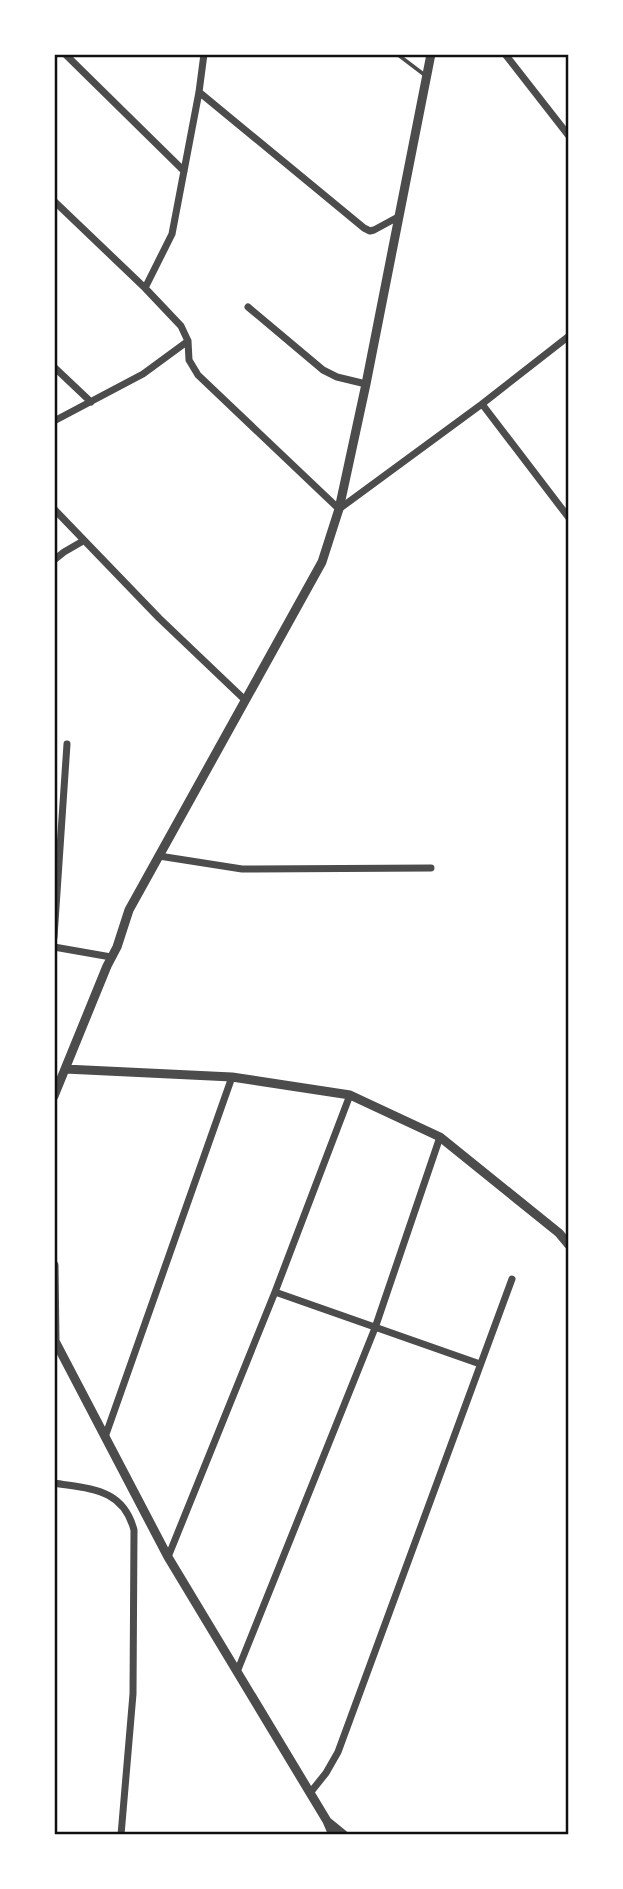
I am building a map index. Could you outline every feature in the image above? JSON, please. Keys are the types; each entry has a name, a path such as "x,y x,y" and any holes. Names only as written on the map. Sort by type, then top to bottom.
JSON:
{"street":[{"path":"65,54 184,171"},
{"path":"145,288 172,234 204,54"},
{"path":"54,1096 117,947 129,910 322,562 339,509 366,384 431,54"},
{"path":"505,54 569,136"},
{"path":"199,92 364,228 374,230 398,217"},
{"path":"54,201 181,326 188,341 189,360 198,375 339,509"},
{"path":"248,307 323,370 337,377 366,384"},
{"path":"339,509 569,336"},
{"path":"54,421 143,374 188,341"},
{"path":"54,367 91,402"},
{"path":"482,404 569,518"},
{"path":"54,509 159,618 245,700"},
{"path":"54,560 83,541"},
{"path":"54,937 67,744"},
{"path":"159,856 242,869 431,868"},
{"path":"54,947 111,957"},
{"path":"65,1069 232,1077 350,1095 440,1137 559,1233 569,1245"},
{"path":"105,1437 232,1077"},
{"path":"168,1558 275,1292 350,1095"},
{"path":"237,1672 375,1328 440,1137"},
{"path":"54,1265 55,1341 168,1558 333,1835"},
{"path":"310,1793 338,1752 512,1279"},
{"path":"275,1292 480,1364"},
{"path":"54,1483 101,1491 111,1496 123,1506 134,1530 133,1694 121,1835"},
{"path":"327,1821 344,1835"}],"lane":[{"path":"397,54 426,77"}]}
